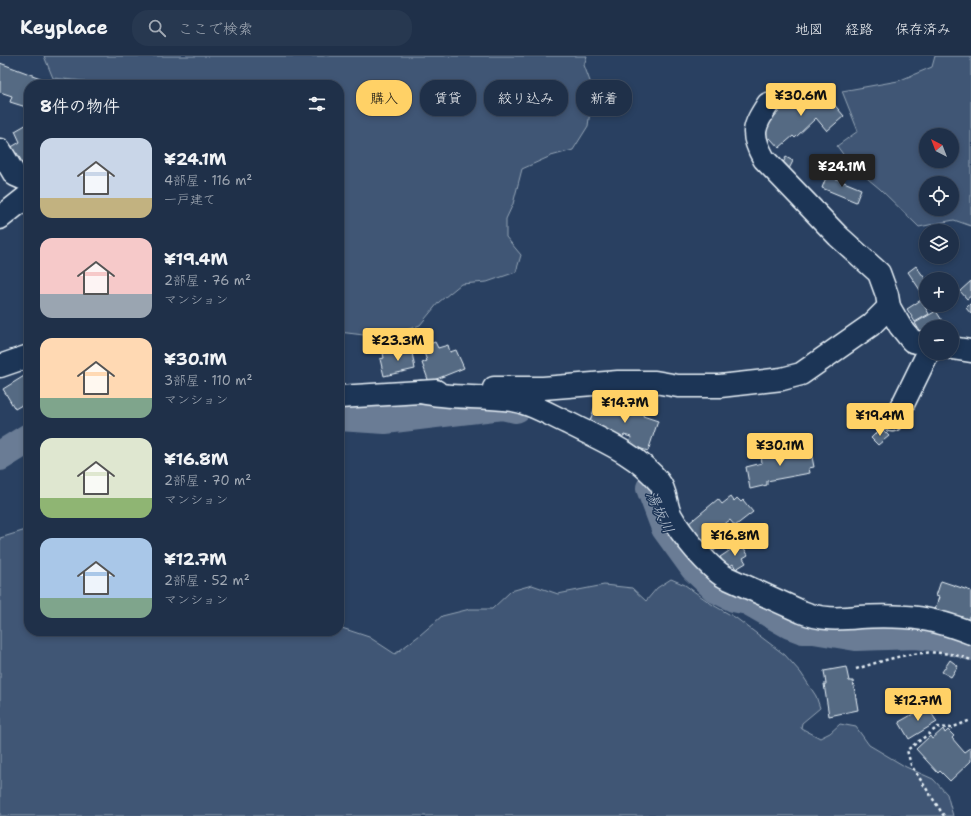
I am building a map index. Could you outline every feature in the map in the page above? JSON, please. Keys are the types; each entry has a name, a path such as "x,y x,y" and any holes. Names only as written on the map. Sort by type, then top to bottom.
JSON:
{"street":[{"path":"768,104 756,123 755,134 757,145 764,159 838,236 879,273 887,295 889,307 900,326 912,341 919,342"},
{"path":"0,150 15,175 24,179"},
{"path":"0,218 24,199"},
{"path":"344,397 510,387 543,388 618,382 655,382 678,386 720,386 782,380 801,374 871,325 889,307"},
{"path":"959,349 971,351"},
{"path":"0,366 24,358"},
{"path":"892,420 904,402 925,360"},
{"path":"421,392 442,397 513,400 544,411 620,449 659,482 665,493 670,516 714,570 725,577 802,612 813,616 844,619 860,617 907,617 950,626 971,633"}],"path":[{"path":"856,670 900,655 936,651 971,660"},
{"path":"944,816 911,765 907,750 938,727 951,728 971,720"}],"shaded area":[{"path":"44,56 587,56 584,65 590,80 576,80 576,116 589,116 588,126 573,150 551,156 522,169 513,204 506,219 506,237 521,255 516,272 487,282 461,284 439,302 420,325 401,332 372,336 344,333 344,80 74,80 53,78"},
{"path":"935,56 971,56 971,226 954,220 934,224 919,224 919,227 880,189 850,164 837,146 858,131 842,91 898,81 932,67"},
{"path":"24,531 24,636 344,636 344,629 369,637 395,654 442,616 470,609 492,609 511,591 532,585 558,594 604,585 632,588 646,601 657,588 671,579 685,585 713,605 736,618 785,655 801,673 816,696 820,708 802,723 801,728 820,738 830,733 840,724 856,727 869,745 906,767 933,779 947,794 953,816 0,816 0,538"}],"building":[{"path":"0,63 43,79 24,80 24,106 10,102 12,96 0,92"},
{"path":"820,88 844,116 827,131 816,118 795,138 793,136 779,148 770,138 765,142 760,135 767,129 764,125 780,111 777,107 786,99 789,102 801,91 803,93 807,90 811,95"},
{"path":"24,126 24,166 17,153 11,156 8,149 20,142 15,131"},
{"path":"786,157 793,161 787,173 780,169"},
{"path":"827,175 861,189 856,202 822,188"},
{"path":"916,266 920,272 919,272 919,288 908,272"},
{"path":"971,281 971,296 967,299 960,291"},
{"path":"919,301 919,312 928,312 929,314 915,322 907,309"},
{"path":"971,303 971,314 966,308"},
{"path":"937,312 942,320 920,320"},
{"path":"919,321 919,330 915,323"},
{"path":"435,342 438,348 448,345 450,352 456,350 464,368 429,382 422,363 427,361 422,347"},
{"path":"411,347 415,369 384,376 380,359 384,358 383,353"},
{"path":"24,376 24,404 15,409 3,389"},
{"path":"603,401 623,408 625,403 645,410 643,416 658,421 648,451 629,445 631,437 624,435 622,438 593,429 595,423 590,421 595,406 600,408"},
{"path":"881,428 889,436 878,445 871,438"},
{"path":"810,447 814,467 809,468 810,473 767,481 767,485 750,489 746,467 762,463 761,456"},
{"path":"731,497 734,501 737,498 741,502 743,500 753,512 735,526 730,520 719,528 728,540 711,553 688,524 718,499 722,504"},
{"path":"741,543 748,555 743,558 746,563 736,569 733,564 727,568 720,557"},
{"path":"941,581 971,591 971,616 969,616 968,620 935,609 939,597 936,596"},
{"path":"950,660 958,666 951,677 942,672"},
{"path":"846,667 849,681 853,681 858,710 829,716 824,684 826,684 824,671"},
{"path":"927,706 937,722 909,739 899,722"},
{"path":"943,729 945,733 948,730 954,736 952,738 964,752 971,747 971,761 950,781 940,771 938,773 916,749 930,736 932,739"}],"waterway":[{"name":"湯坂川","path":"344,416 385,419 502,405 516,408"},
{"name":"湯坂川","path":"0,456 24,441"},
{"name":"湯坂川","path":"651,488 666,528 695,568 716,588 734,597 748,600 790,624 803,629 814,629 856,636 916,634 943,637 971,646"}]}
